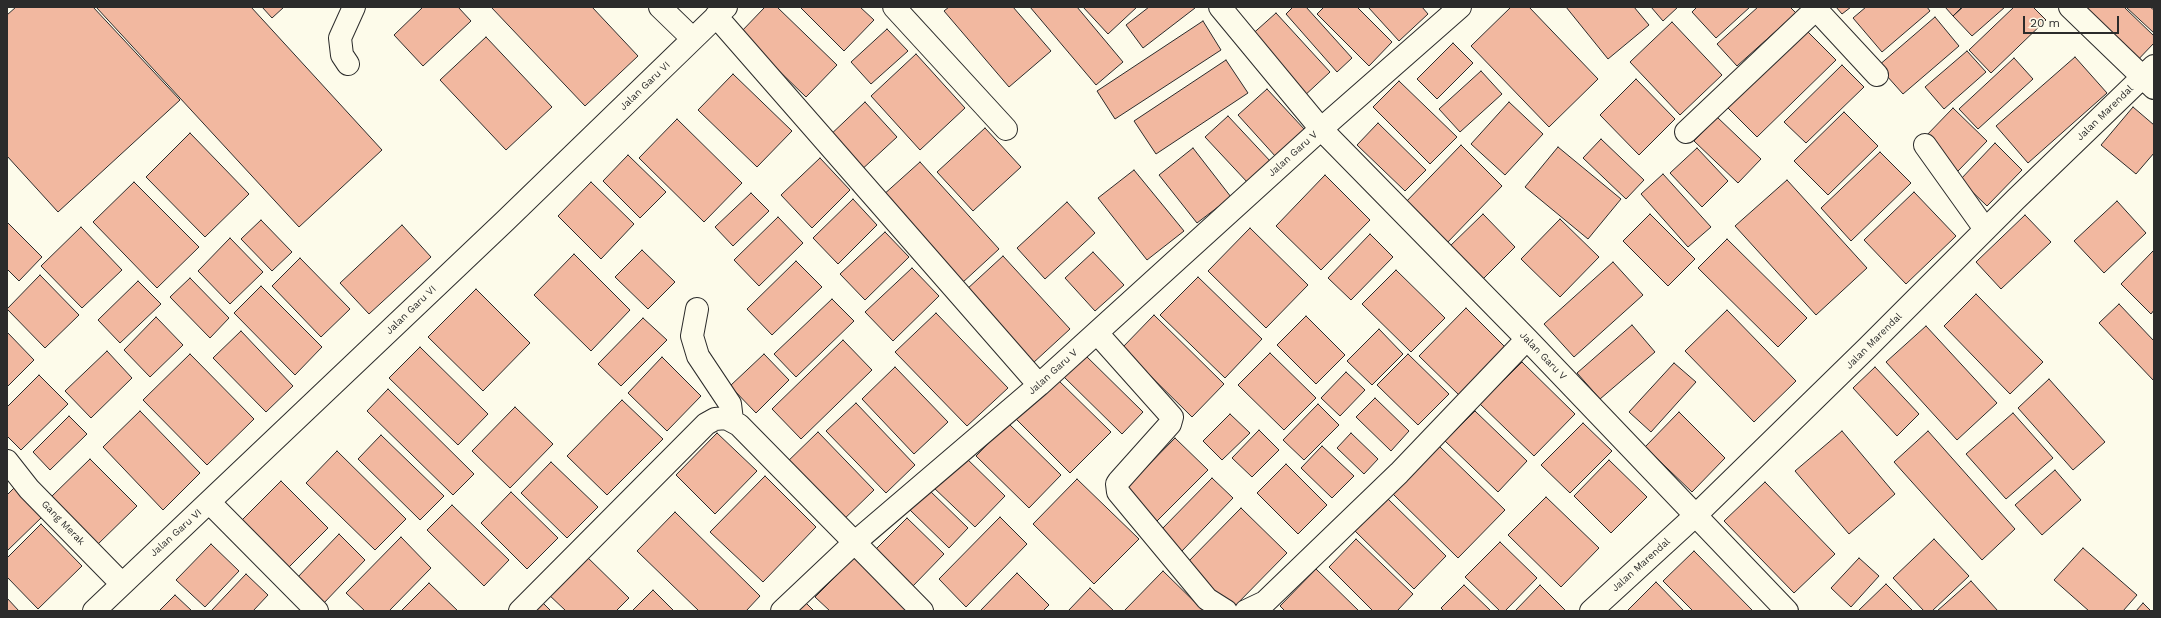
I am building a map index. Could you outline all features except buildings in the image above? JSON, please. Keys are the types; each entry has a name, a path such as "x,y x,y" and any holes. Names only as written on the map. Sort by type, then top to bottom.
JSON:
{"street":[{"path":"348,64 342,55 340,38 354,7"},
{"path":"660,7 693,39"},
{"path":"894,7 1006,129"},
{"path":"1220,7 1321,129"},
{"name":"Jalan Garu V","path":"782,611 854,543 1039,385 1321,129 1460,7"},
{"path":"2070,7 2150,77"},
{"path":"1686,132 1815,8 1877,75"},
{"path":"721,12 1039,385"},
{"name":"Jalan Garu VI","path":"94,611 121,583 210,503 721,12"},
{"name":"Jalan Marendal","path":"1590,611 1696,515 1867,348 1985,229 2150,77"},
{"name":"Jalan Garu V","path":"1321,129 1527,339 1787,611"},
{"path":"1925,145 1985,229"},
{"path":"697,309 692,336 698,356 730,404 732,420"},
{"path":"1097,332 1172,417 1170,424 1119,481 1117,484 1118,492 1207,599 1226,611"},
{"path":"1246,611 1265,602 1399,473 1527,339"},
{"path":"520,611 706,424 715,419 726,418 732,420 922,611"},
{"name":"Gang Merak","path":"7,461 29,489 121,583"},
{"path":"210,503 317,611"}]}
